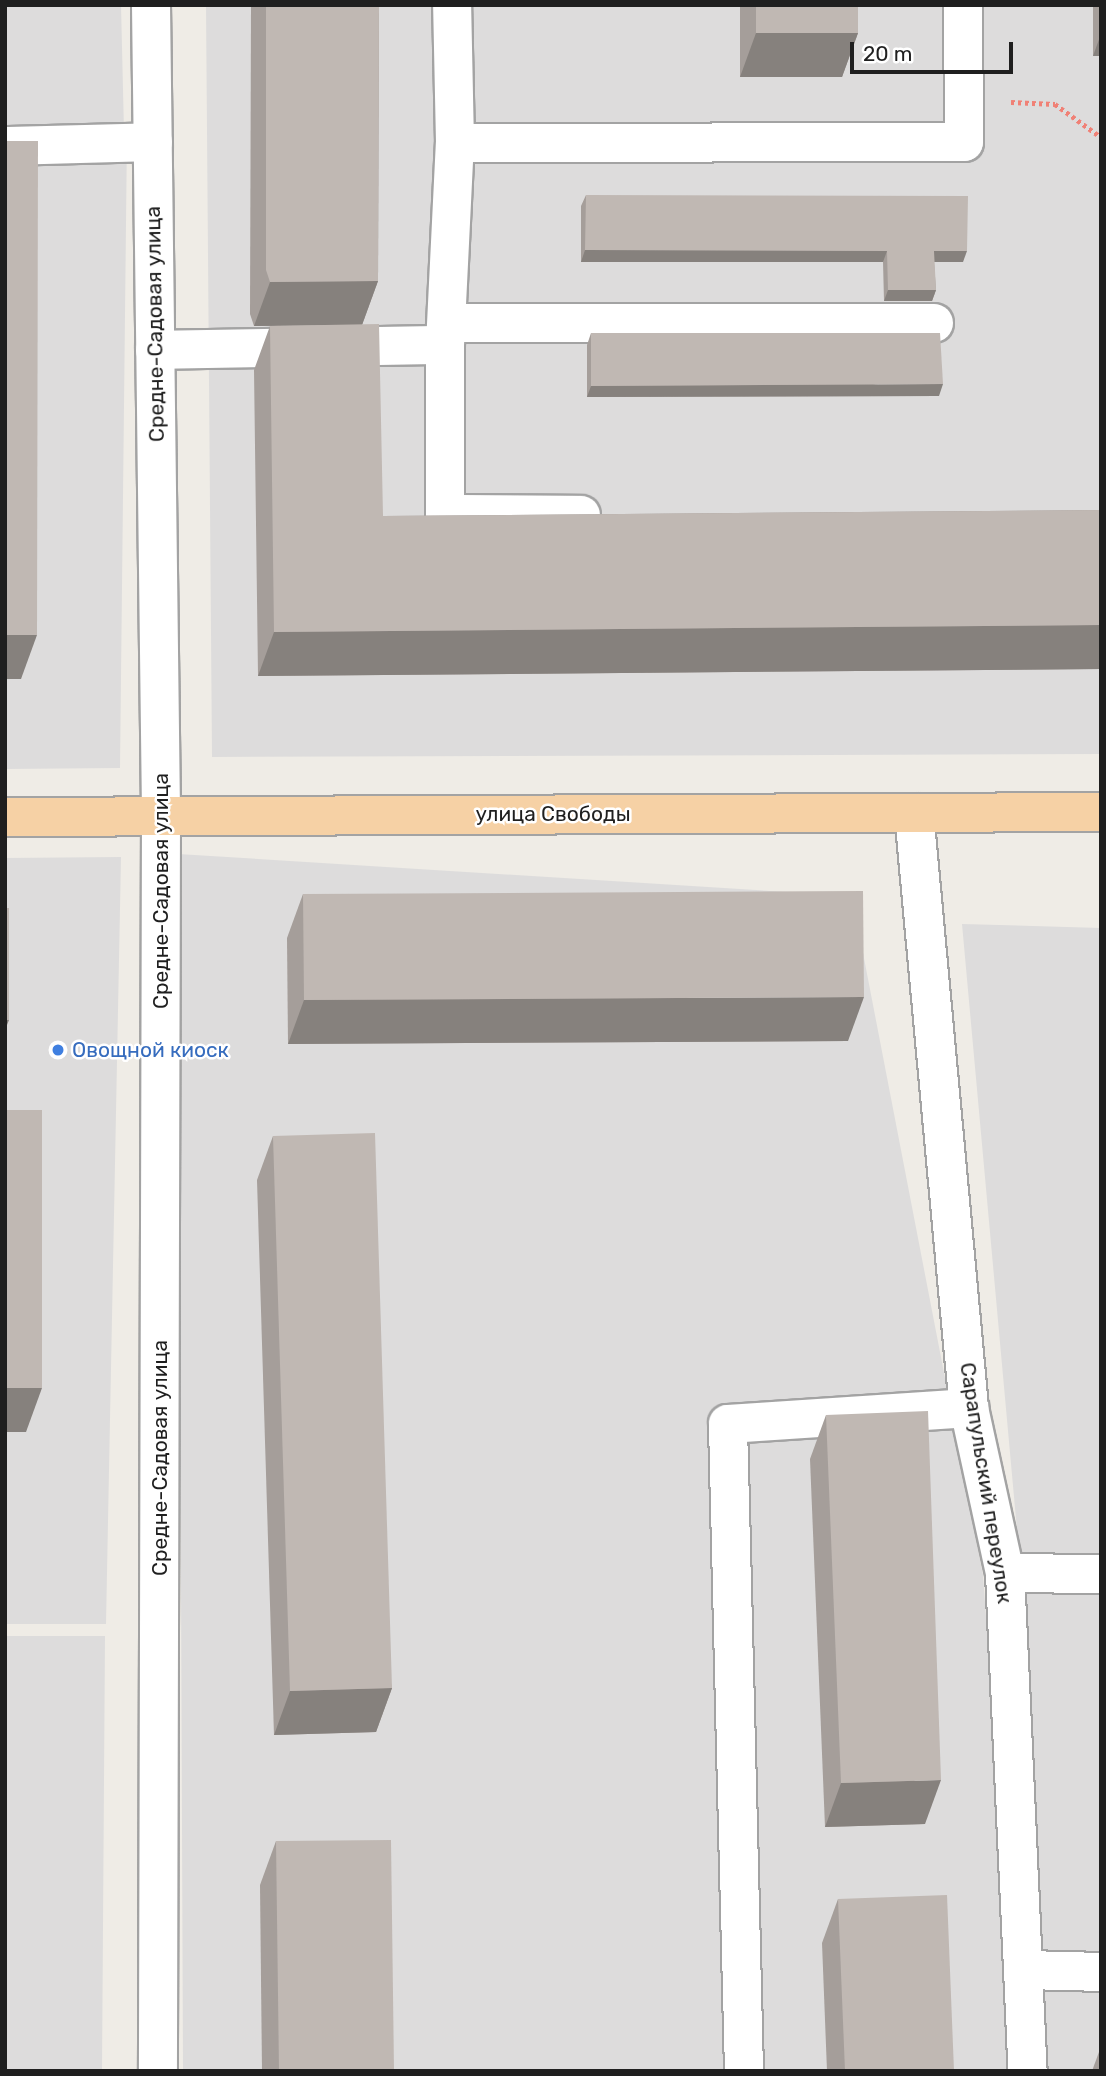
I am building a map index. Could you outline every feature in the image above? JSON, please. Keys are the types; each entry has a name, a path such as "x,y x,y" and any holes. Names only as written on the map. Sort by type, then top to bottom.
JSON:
{"main road":[{"name":"улица Свободы","path":"5,817 1101,812"}],"street":[{"name":"Средне-Садовая улица","path":"151,5 161,816 158,2071"},
{"path":"452,5 455,143 446,334 445,514 612,515"},
{"path":"455,143 964,142 963,5"},
{"path":"5,146 153,142"},
{"path":"155,350 446,334 934,323"},
{"name":"Сарапульский переулок","path":"914,813 969,1408 1005,1573 1026,1970 1028,2071"},
{"path":"744,2071 728,1424 969,1408"},
{"path":"1005,1573 1101,1574"},
{"path":"1026,1970 1101,1972"}],"path":[{"path":"963,101 1055,104 1101,137"}],"shaded area":[{"path":"5,5 121,5 124,132 5,133"},
{"path":"206,5 1101,5 1101,754 212,757"},
{"path":"127,134 120,768 5,769 5,135"},
{"path":"178,854 852,896 983,1575 1013,1987 1101,1990 1101,2071 183,2071"},
{"path":"121,857 106,1624 5,1624 5,858"},
{"path":"962,924 1101,928 1101,1955 1037,1953 1018,1541"},
{"path":"5,1636 105,1636 102,2071 5,2071"}],"building":[{"path":"266,5 379,5 378,281 270,282 266,270"},
{"path":"756,5 858,5 858,33 756,33"},
{"path":"5,141 38,141 37,635 5,635"},
{"path":"586,195 968,196 967,251 934,251 936,290 888,290 887,251 585,250"},
{"path":"379,324 383,516 1101,510 1101,625 274,632 270,326"},
{"path":"591,333 940,333 943,384 591,386"},
{"path":"863,891 864,997 304,1000 303,894"},
{"path":"5,908 9,908 9,1020 5,1020"},
{"path":"5,1110 42,1110 42,1388 5,1388"},
{"path":"375,1133 392,1688 290,1691 273,1136"},
{"path":"928,1411 941,1780 841,1783 826,1415"},
{"path":"391,1840 394,2071 279,2071 276,1841"},
{"path":"947,1895 954,2071 845,2071 838,1899"}],"place":[{"name":"Овощной киоск","path":"58,1050"}]}
